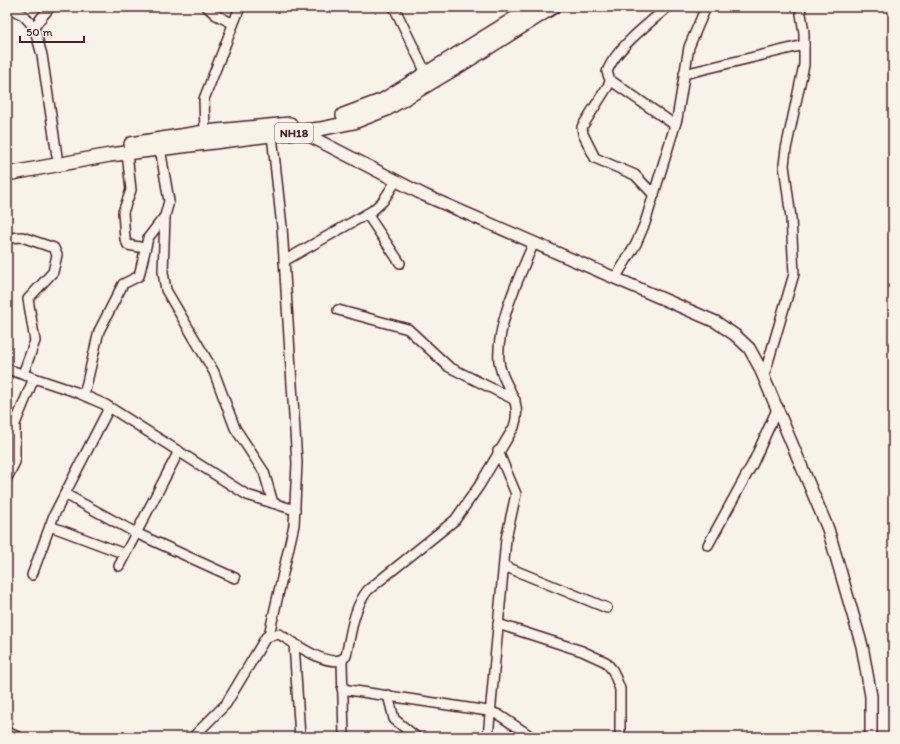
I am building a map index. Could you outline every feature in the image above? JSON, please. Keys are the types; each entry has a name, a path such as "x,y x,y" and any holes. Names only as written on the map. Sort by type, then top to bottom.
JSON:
{"highway":[{"name":"NH18","path":"7,165 205,132 289,124 332,118 365,108 382,100 532,7"},
{"name":"NH18","path":"7,174 160,148 300,132 354,122 387,108 459,66 552,7"}],"main road":[{"path":"289,124 300,132 424,195 616,277 716,322 735,335 749,348 764,376 817,498 840,564 862,646 868,677 872,711 870,737"}],"street":[{"path":"7,7 23,15 34,27 42,55 57,156"},
{"path":"34,27 50,7"},
{"path":"207,7 216,15 232,24"},
{"path":"205,132 204,100 232,24 240,7"},
{"path":"394,7 426,73"},
{"path":"668,7 637,33 614,60 607,72 611,81 676,125"},
{"path":"616,277 636,244 654,195 676,125 684,74 692,40 706,7"},
{"path":"764,376 794,274 791,226 784,161 804,65 804,44 800,7"},
{"path":"684,74 804,44"},
{"path":"611,81 582,127 583,134 595,158 635,176 654,195"},
{"path":"193,737 226,704 262,642 269,635 294,525 297,463 284,261 272,135"},
{"path":"160,148 169,201 165,216 162,272 166,290 214,372 235,428 264,472 273,503"},
{"path":"128,153 131,190 123,212 125,239 128,245 145,248"},
{"path":"284,261 367,214 383,201 396,181"},
{"path":"367,214 400,263"},
{"path":"84,395 99,331 122,284 139,276 148,238 165,216"},
{"path":"7,238 22,237 54,248 57,255 53,272 28,300 35,341 23,374"},
{"path":"344,737 342,661 346,656 357,606 368,590 455,520 479,486 498,451 514,426 518,411 515,400 500,369 500,340 517,282 534,242"},
{"path":"338,310 408,329 449,366 515,400"},
{"path":"7,369 84,395 109,408 247,495 295,510"},
{"path":"7,478 15,462 15,424 34,378"},
{"path":"708,545 753,463 778,407"},
{"path":"32,575 50,526 109,408"},
{"path":"119,566 179,451"},
{"path":"488,737 507,534 516,494 498,451"},
{"path":"65,494 136,533 235,578"},
{"path":"50,526 125,554"},
{"path":"504,566 607,608"},
{"path":"498,624 582,651 606,662 613,671 620,689 620,737"},
{"path":"269,635 279,634 323,659 333,662 342,661"},
{"path":"294,643 300,737"},
{"path":"342,688 490,712 499,715 532,737"},
{"path":"388,695 394,719 416,737"},
{"path":"7,732 18,737"}]}
